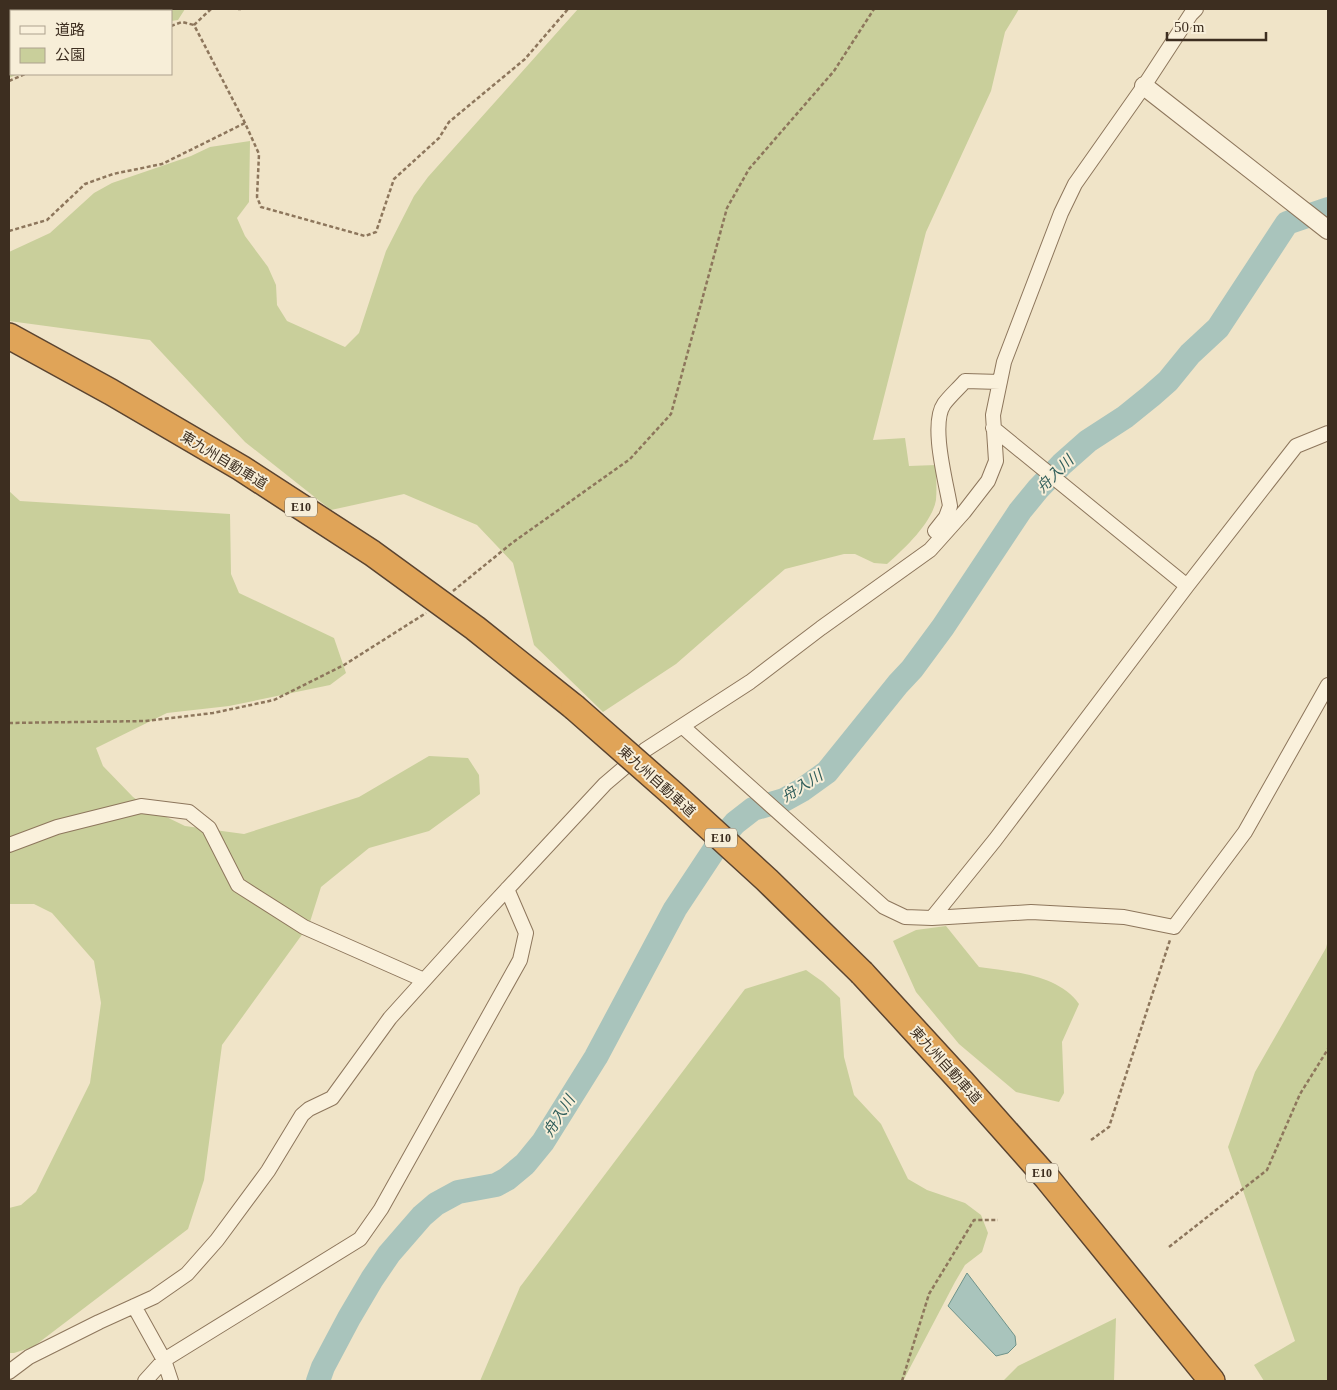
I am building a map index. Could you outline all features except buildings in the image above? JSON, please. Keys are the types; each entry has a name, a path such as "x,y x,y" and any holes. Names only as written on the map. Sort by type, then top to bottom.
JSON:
{"highway":[{"name":"東九州自動車道","path":"9,336 111,392 232,464 372,553 475,628 574,707 760,874 862,974 962,1082 1047,1178 1212,1381"}],"street":[{"path":"9,1372 29,1357 154,1296 187,1274 217,1240 268,1171 302,1115 309,1109 332,1098 390,1018 605,784 645,750 750,682 821,628 930,550 964,512 988,481 996,461 993,415 1004,362 1060,213 1075,184 1144,86 1190,14 1196,9"},
{"path":"1144,86 1328,230"},
{"path":"930,550 928,543 946,517 950,506 938,436 939,420 943,405 965,382 1000,382"},
{"path":"994,428 1187,586"},
{"path":"932,918 995,840 1187,586 1296,446 1328,433"},
{"path":"682,726 884,907 906,917 932,918 1030,912 1124,917 1174,926 1245,832 1328,685"},
{"path":"9,845 57,827 141,806 189,812 209,828 238,885 304,927 424,980"},
{"path":"145,1381 164,1360 360,1239 381,1209 520,960 526,934 507,889"},
{"path":"134,1306 164,1360 171,1381"}],"path":[{"path":"194,26 211,9"},
{"path":"172,26 182,22 194,26 245,123 259,154 257,197 262,207 365,236 376,232 394,179 439,138 449,122 525,59 568,9"},
{"path":"452,592 512,543 630,459 671,414 727,208 749,169 834,71 874,9"},
{"path":"9,81 23,75"},
{"path":"9,231 47,220 85,184 113,174 162,164 245,123"},
{"path":"9,723 146,721 213,713 274,700 344,666 430,610"},
{"path":"1091,1140 1108,1127 1174,926"},
{"path":"1169,1246 1266,1170 1300,1094 1328,1048"},
{"path":"902,1381 929,1294 974,1220 998,1220"}],"green space":[{"path":"9,9 185,9 178,20 172,21 172,10 10,10 10,75 16,75 9,78"},
{"path":"578,9 1019,9 1005,32 991,91 926,232 873,440 905,438 909,466 936,465 936,500 929,518 916,535 887,564 874,563 855,554 844,554 785,569 676,664 603,712 534,645 513,563 477,525 404,494 331,510 245,442 150,340 9,321 9,252 50,233 94,193 112,183 191,156 210,147 250,141 249,202 237,218 245,236 268,267 276,285 277,305 287,321 345,347 359,333 386,251 414,196 428,177"},
{"path":"9,491 20,501 230,514 231,574 239,593 334,638 346,673 330,685 229,706 167,713 96,748 103,766 133,797 150,809 185,826 244,834 359,797 429,756 468,758 479,775 480,794 429,831 369,848 321,887 309,925 222,1045 204,1180 188,1229 33,1347 14,1353 9,1353 9,1208 21,1205 36,1192 90,1083 101,1003 94,961 52,913 34,904 9,904"},
{"path":"946,926 979,967 1020,973 1047,980 1070,994 1079,1004 1062,1042 1064,1093 1059,1102 1016,1092 959,1044 916,992 893,941 916,930"},
{"path":"1328,940 1328,1381 1264,1381 1254,1365 1295,1341 1228,1147 1255,1072 1326,948"},
{"path":"806,970 823,982 840,998 844,1057 854,1095 881,1124 908,1179 927,1190 965,1203 981,1215 988,1233 982,1252 965,1265 903,1381 480,1381 520,1287 745,989"},
{"path":"1116,1318 1114,1381 1003,1381 1018,1366"}],"water":[{"path":"967,1273 1015,1336 1016,1345 1008,1353 996,1356 948,1306"}],"waterway":[{"name":"舟入川","path":"318,1381 323,1367 372,1279 389,1254 422,1216 436,1204 458,1192 496,1185 507,1179 525,1164 543,1142 596,1057 675,909 722,838 735,823 753,809 784,800 827,772 912,669 943,627 1020,511 1038,489 1088,441 1125,417 1168,381 1190,354 1218,328 1287,223 1328,209"}]}
